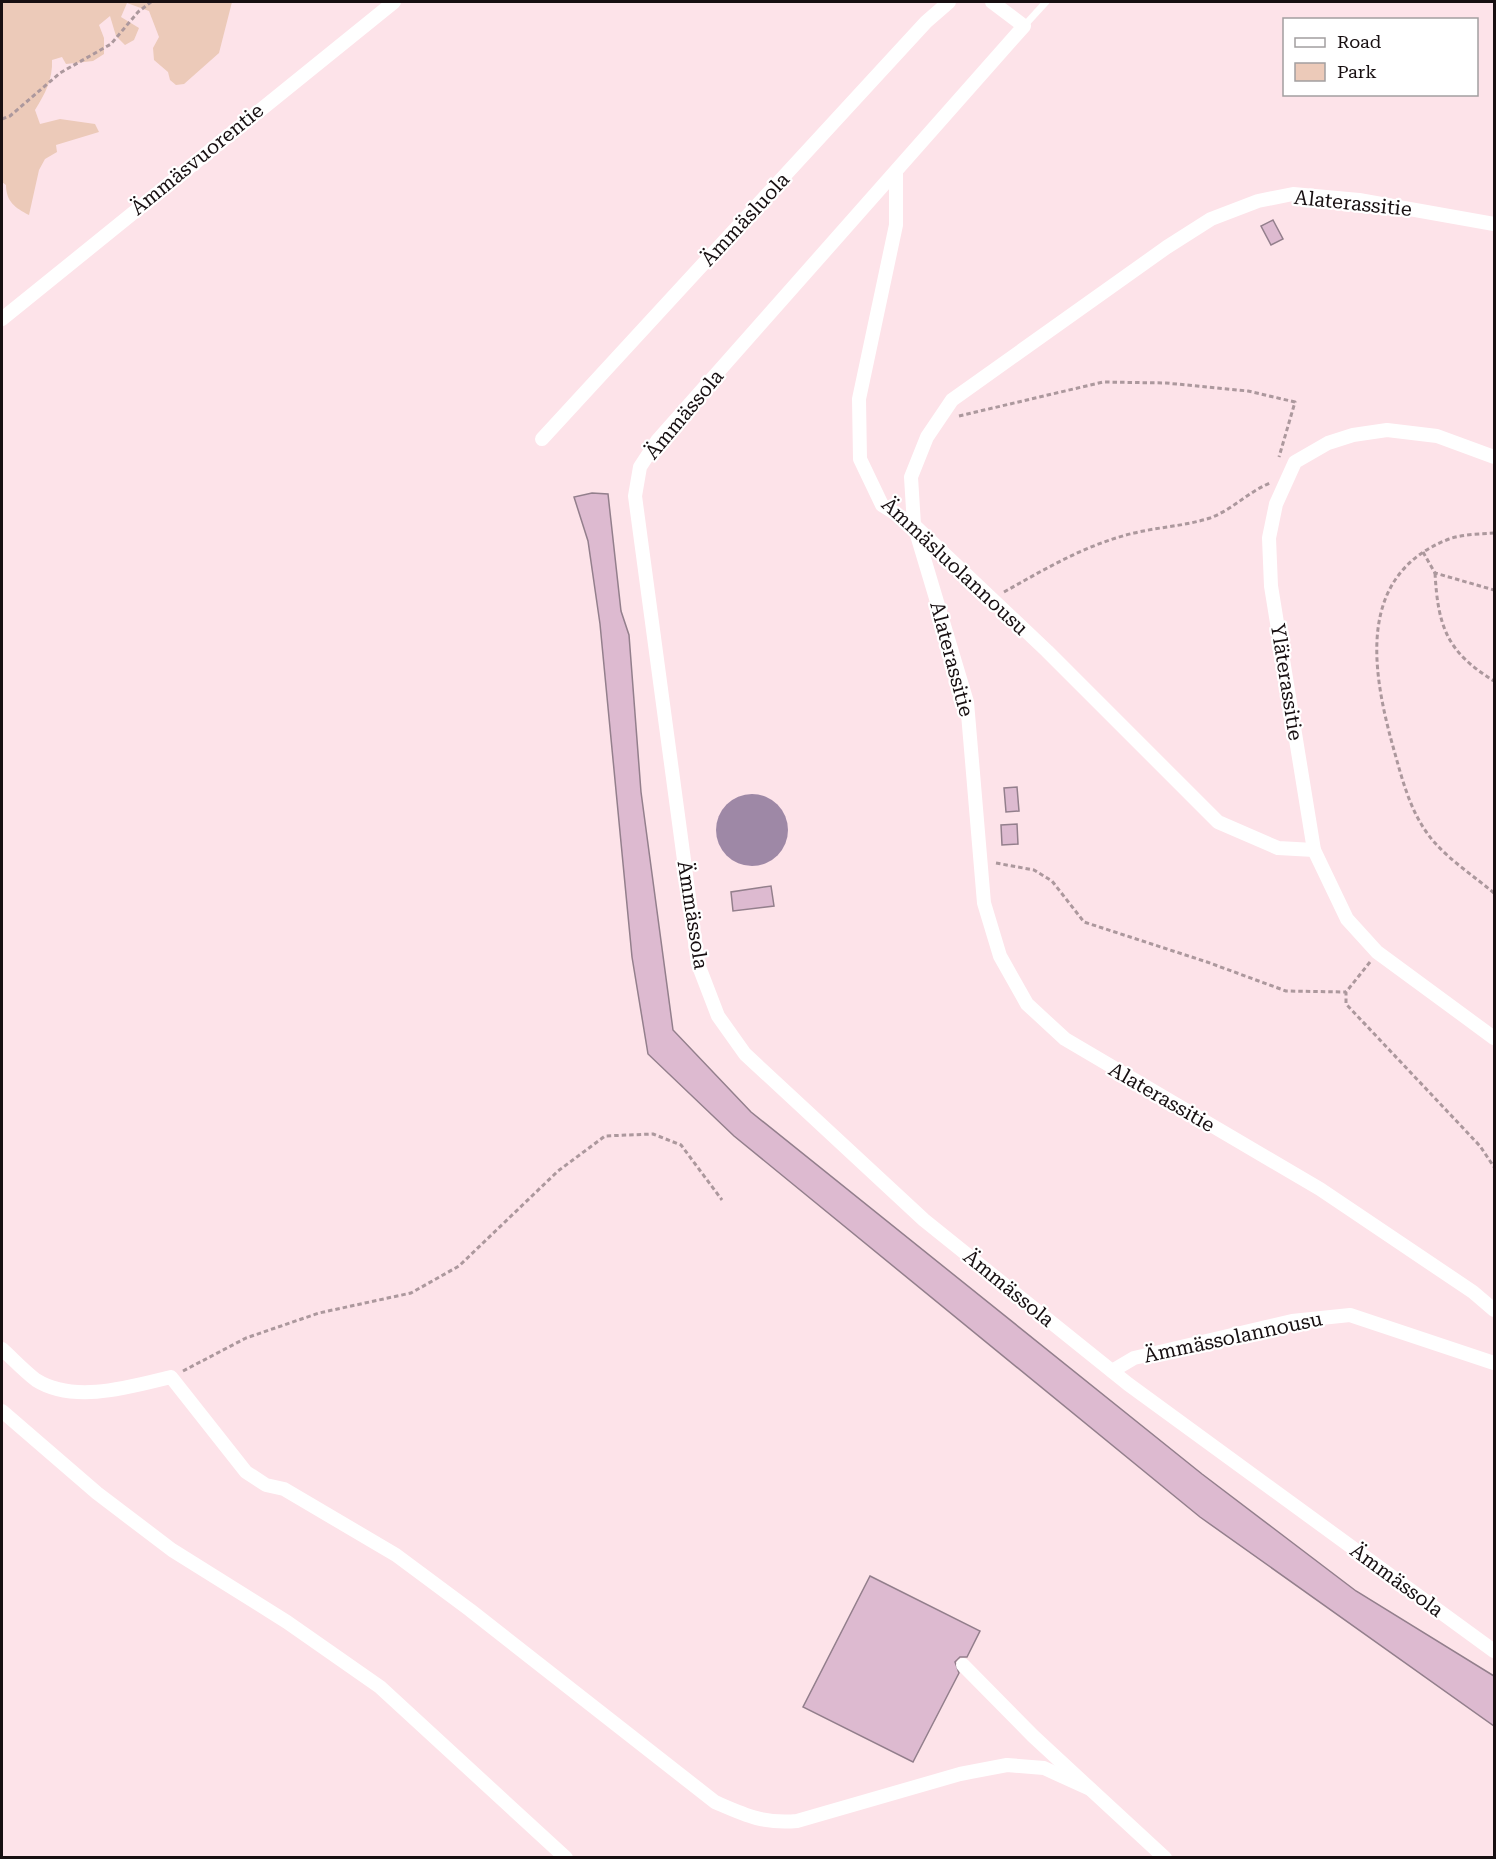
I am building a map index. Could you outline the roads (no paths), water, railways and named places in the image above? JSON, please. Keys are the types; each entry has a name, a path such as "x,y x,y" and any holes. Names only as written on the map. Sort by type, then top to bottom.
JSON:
{"street":[{"name":"Ämmäsvuorentie","path":"2,319 394,2"},
{"name":"Ämmäsluola","path":"542,439 926,22 949,2"},
{"path":"992,2 1024,26"},
{"name":"Ämmässola","path":"1024,26 896,174 657,441 640,467 635,496 698,964 718,1016 746,1054 924,1220 1112,1371 1494,1651"},
{"name":"Ämmäsluolannousu","path":"896,174 896,225 859,399 860,459 882,505 914,525 992,598 1218,822 1278,848 1314,850"},
{"name":"Alaterassitie","path":"1494,224 1359,200 1293,194 1258,201 1211,219 1167,247 952,400 927,437 911,477 914,525 967,702 984,903 1000,956 1027,1004 1065,1039 1320,1188 1473,1292 1494,1310"},
{"name":"Yläterassitie","path":"1494,457 1437,436 1387,430 1353,435 1328,443 1295,462 1286,476 1276,504 1269,538 1271,586 1314,850 1347,919 1377,952 1494,1038"},
{"name":"Ämmässolannousu","path":"1112,1371 1134,1358 1146,1355 1292,1321 1350,1315 1494,1363"},
{"path":"2,1349 36,1379 62,1391 104,1390 171,1377 246,1472 266,1485 284,1489 396,1555 470,1610 715,1802 755,1819 774,1823 797,1821 960,1774 1007,1765 1044,1768 1090,1789"},
{"path":"2,1411 97,1493 172,1550 287,1622 380,1687 566,1857"},
{"path":"963,1665 1033,1736 1165,1857"}],"lane":[{"path":"1024,26 1046,2"}]}
